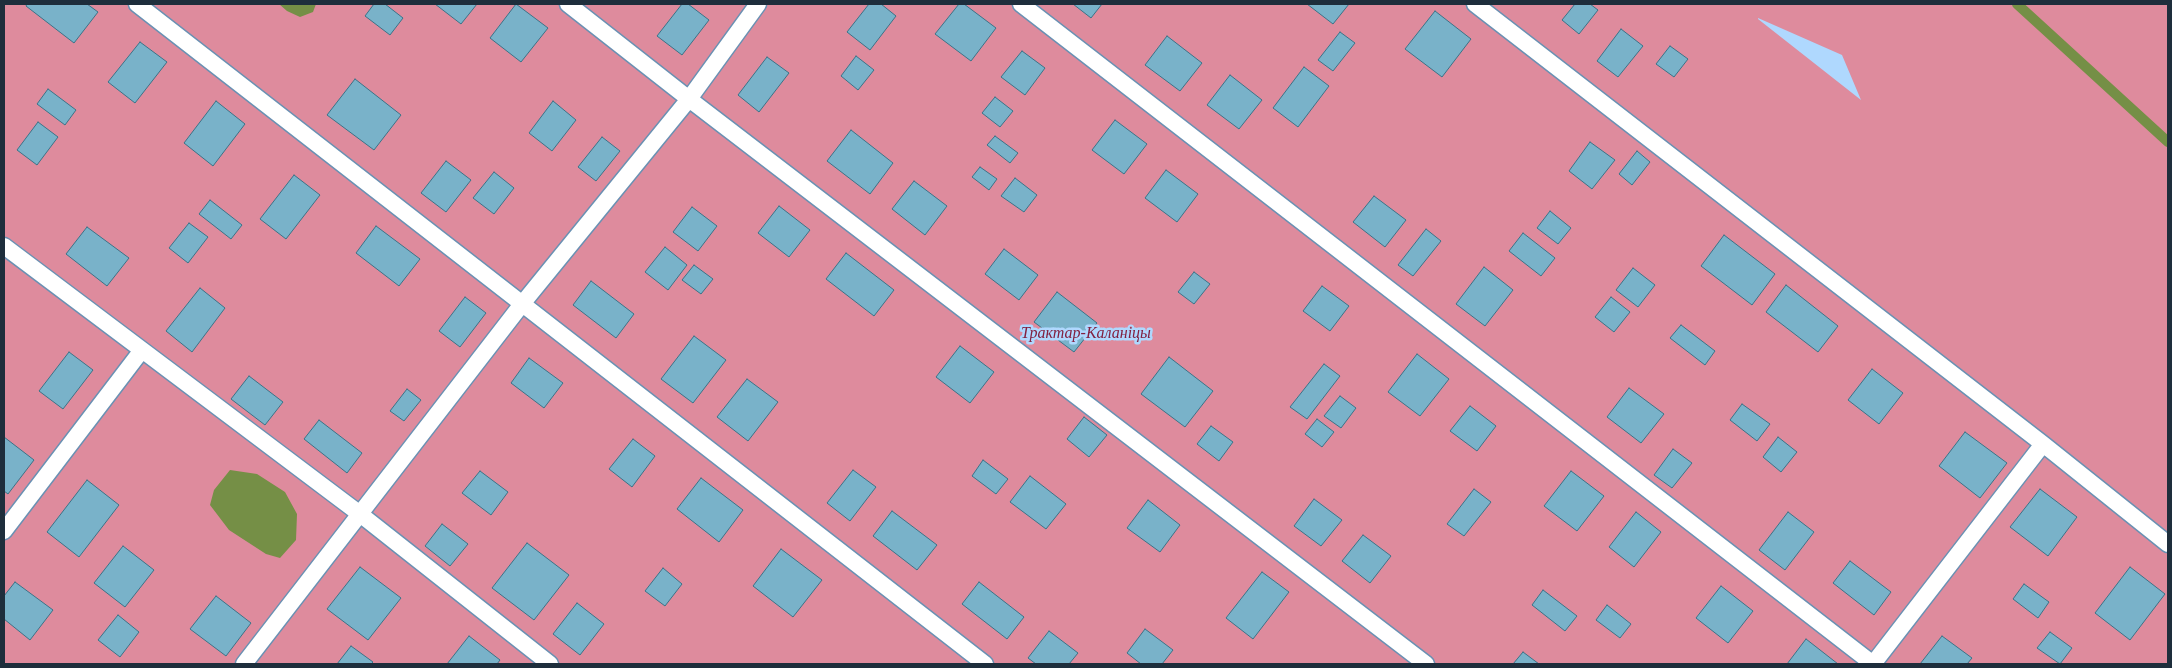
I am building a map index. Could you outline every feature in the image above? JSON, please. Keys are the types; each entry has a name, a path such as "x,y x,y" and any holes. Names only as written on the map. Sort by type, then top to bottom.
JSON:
{"lane":[{"path":"137,4 985,664"},
{"path":"568,4 688,99 1426,664"},
{"path":"244,664 522,304 688,99 758,4"},
{"path":"1021,4 1873,664 2043,444"},
{"path":"1475,4 2043,444 2168,544"},
{"path":"4,246 360,514 550,664"},
{"path":"4,531 142,350"}],"green space":[{"name":"Трактар-Каланіцы","path":"4,4 2168,5 2168,664 4,664","holes":["1758,18 1842,55 1861,100"]}],"shaded area":[{"path":"279,4 316,4 313,12 300,17 287,11"},
{"path":"230,470 257,474 285,492 297,514 296,540 280,558 266,554 229,530 210,505 214,490"}],"building":[{"path":"27,4 87,4 98,12 74,43 26,6"},
{"path":"374,4 385,4 403,18 390,35 365,16"},
{"path":"435,4 477,4 461,24"},
{"path":"516,4 548,28 521,62 490,38"},
{"path":"682,4 688,4 709,20 682,55 657,36"},
{"path":"869,4 881,4 896,16 870,50 847,32"},
{"path":"959,4 964,4 996,28 971,61 935,34"},
{"path":"1073,4 1102,4 1091,18"},
{"path":"1307,4 1349,4 1333,24"},
{"path":"1575,4 1590,4 1598,10 1579,34 1562,20"},
{"path":"1435,11 1471,39 1442,77 1405,49"},
{"path":"1621,29 1643,46 1618,77 1597,61"},
{"path":"1340,32 1355,43 1333,71 1318,60"},
{"path":"1167,36 1202,63 1180,91 1145,65"},
{"path":"140,42 167,62 135,103 108,82"},
{"path":"1670,46 1688,59 1674,77 1656,64"},
{"path":"1022,51 1045,68 1025,95 1001,77"},
{"path":"856,56 874,70 858,90 841,76"},
{"path":"767,57 789,73 759,112 738,95"},
{"path":"1304,67 1329,86 1298,127 1273,108"},
{"path":"1230,75 1262,100 1239,129 1207,105"},
{"path":"355,79 401,115 374,150 327,115"},
{"path":"48,89 76,110 65,125 37,104"},
{"path":"995,97 1013,111 1000,127 982,113"},
{"path":"216,101 245,124 213,166 184,143"},
{"path":"553,101 576,120 552,151 529,133"},
{"path":"1115,120 1147,144 1124,174 1092,150"},
{"path":"38,122 58,137 37,165 17,150"},
{"path":"851,130 893,163 870,194 827,161"},
{"path":"995,136 1018,153 1010,163 987,145"},
{"path":"602,137 620,151 596,181 578,167"},
{"path":"1590,142 1615,160 1592,189 1569,171"},
{"path":"1637,151 1650,162 1632,185 1619,174"},
{"path":"446,161 471,180 446,212 421,193"},
{"path":"980,167 997,179 989,190 972,177"},
{"path":"1166,170 1198,194 1177,222 1145,198"},
{"path":"494,172 514,188 494,214 473,198"},
{"path":"294,175 320,195 286,239 260,219"},
{"path":"1015,178 1037,195 1024,212 1001,196"},
{"path":"914,181 947,206 925,235 892,209"},
{"path":"1374,196 1406,220 1385,247 1353,222"},
{"path":"210,200 242,225 231,239 199,214"},
{"path":"779,206 810,230 789,257 758,233"},
{"path":"692,207 717,226 698,251 673,232"},
{"path":"1550,211 1571,228 1558,244 1537,228"},
{"path":"189,223 208,237 188,263 169,248"},
{"path":"376,226 420,259 399,286 356,253"},
{"path":"87,227 129,258 107,286 66,254"},
{"path":"1426,229 1441,241 1413,276 1398,265"},
{"path":"1523,233 1555,258 1541,276 1509,251"},
{"path":"1724,235 1775,274 1752,305 1701,266"},
{"path":"665,247 687,265 668,290 645,272"},
{"path":"1004,249 1038,275 1019,300 985,274"},
{"path":"846,253 894,290 874,316 826,279"},
{"path":"694,265 713,279 701,294 682,280"},
{"path":"1484,267 1513,290 1485,326 1456,304"},
{"path":"1633,268 1655,285 1638,307 1616,290"},
{"path":"1194,272 1210,284 1194,304 1178,292"},
{"path":"591,281 634,314 616,338 573,305"},
{"path":"1786,285 1838,326 1818,352 1766,312"},
{"path":"1322,286 1349,306 1330,331 1303,311"},
{"path":"200,288 225,308 192,352 166,331"},
{"path":"1057,292 1097,323 1074,352 1034,322"},
{"path":"465,297 486,313 460,347 439,331"},
{"path":"1611,297 1630,312 1614,332 1595,317"},
{"path":"1681,325 1715,351 1705,365 1670,338"},
{"path":"694,336 726,360 693,403 661,379"},
{"path":"960,346 994,372 970,403 936,377"},
{"path":"69,352 93,370 63,409 39,391"},
{"path":"1417,354 1449,379 1420,416 1388,392"},
{"path":"1169,357 1213,391 1185,427 1141,394"},
{"path":"529,358 563,383 544,408 511,383"},
{"path":"1324,364 1340,376 1307,419 1290,407"},
{"path":"1872,369 1903,393 1879,424 1848,400"},
{"path":"249,376 283,402 265,425 231,399"},
{"path":"747,379 778,402 748,441 717,417"},
{"path":"1629,388 1664,414 1641,443 1607,417"},
{"path":"407,389 421,400 404,421 390,411"},
{"path":"1340,396 1356,408 1341,428 1324,416"},
{"path":"1742,404 1770,424 1757,441 1730,420"},
{"path":"1470,406 1496,426 1477,451 1450,431"},
{"path":"1084,417 1107,435 1089,457 1067,439"},
{"path":"1317,419 1334,432 1322,447 1305,434"},
{"path":"319,420 362,453 347,473 304,439"},
{"path":"1211,426 1233,442 1219,461 1197,444"},
{"path":"1965,432 2007,463 1980,498 1939,466"},
{"path":"4,437 34,460 8,494 4,491"},
{"path":"1778,437 1797,452 1781,472 1763,457"},
{"path":"633,439 655,456 632,487 609,469"},
{"path":"1673,449 1692,463 1672,488 1654,475"},
{"path":"983,460 1008,479 996,494 972,476"},
{"path":"853,470 876,487 850,521 827,503"},
{"path":"480,471 508,492 491,515 462,493"},
{"path":"1571,471 1604,496 1577,531 1544,506"},
{"path":"1030,476 1066,504 1046,529 1010,502"},
{"path":"701,478 743,510 719,542 677,509"},
{"path":"87,480 119,505 79,557 47,532"},
{"path":"1474,489 1491,502 1464,536 1447,524"},
{"path":"2040,489 2077,517 2048,556 2010,527"},
{"path":"1314,499 1342,520 1321,546 1294,526"},
{"path":"1148,500 1180,525 1160,552 1127,528"},
{"path":"892,511 937,545 917,570 873,536"},
{"path":"1636,512 1661,532 1634,567 1609,547"},
{"path":"1788,512 1814,532 1785,570 1759,550"},
{"path":"442,524 468,544 450,566 425,546"},
{"path":"1363,535 1391,556 1370,583 1342,561"},
{"path":"527,543 569,575 534,620 492,588"},
{"path":"123,546 154,570 125,607 94,583"},
{"path":"781,549 822,580 793,617 753,586"},
{"path":"1850,561 1891,592 1874,615 1833,583"},
{"path":"360,567 401,598 368,640 327,609"},
{"path":"2130,567 2165,594 2130,640 2095,613"},
{"path":"663,568 682,584 665,606 645,591"},
{"path":"1262,572 1289,592 1253,639 1226,618"},
{"path":"15,582 53,610 30,640 4,619 4,596"},
{"path":"979,582 1024,617 1007,639 962,604"},
{"path":"2024,584 2049,602 2038,618 2013,599"},
{"path":"1721,586 1753,611 1728,643 1696,618"},
{"path":"1543,590 1577,616 1565,631 1532,605"},
{"path":"216,596 251,623 226,656 190,629"},
{"path":"577,603 604,624 580,655 553,634"},
{"path":"1607,605 1631,624 1620,638 1596,620"},
{"path":"118,615 139,632 120,657 98,640"},
{"path":"1145,629 1173,650 1162,664 1141,664 1127,653"},
{"path":"1049,631 1078,653 1069,664 1036,664 1028,658"},
{"path":"2050,632 2072,648 2060,664 2037,648"},
{"path":"469,636 500,660 497,664 447,664"},
{"path":"1942,636 1972,658 1967,664 1920,664"},
{"path":"1806,639 1838,664 1787,664"},
{"path":"351,646 373,662 371,664 337,664"},
{"path":"1523,652 1539,664 1513,664"}],"waterway":[{"path":"2017,4 2168,142"}]}
